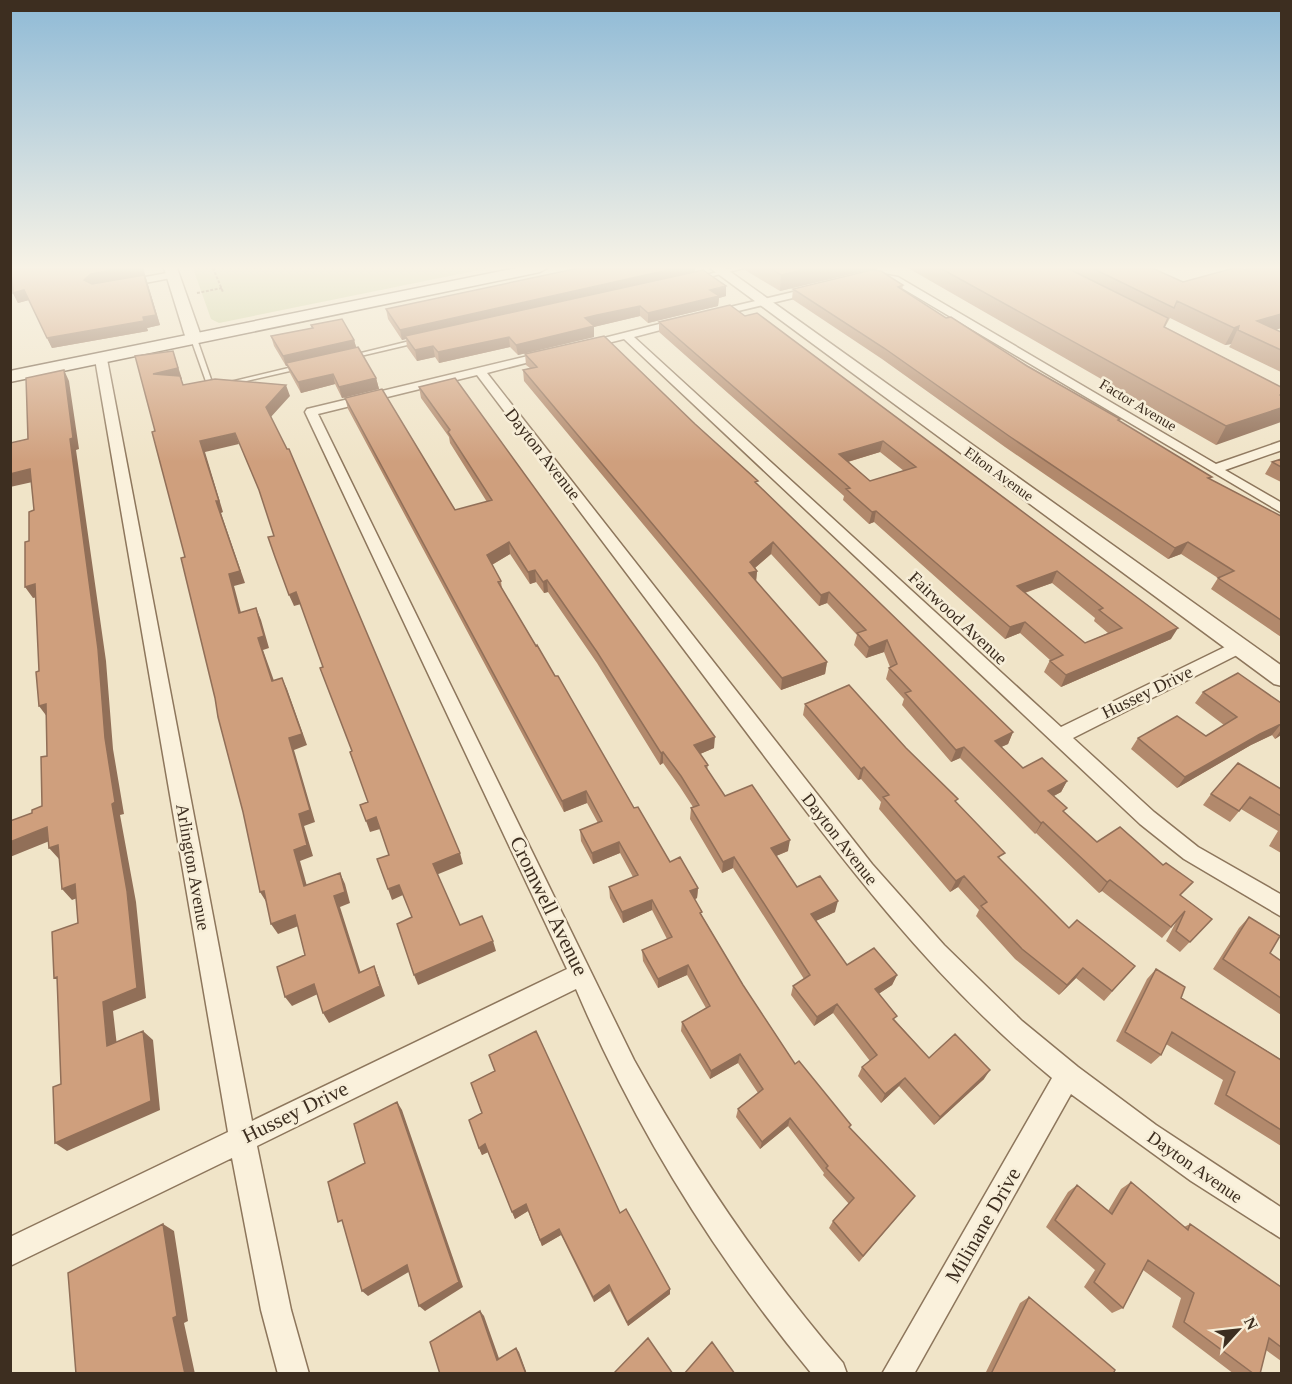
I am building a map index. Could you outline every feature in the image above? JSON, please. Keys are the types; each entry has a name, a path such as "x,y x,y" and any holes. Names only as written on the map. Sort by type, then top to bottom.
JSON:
{"main road":[{"path":"10,377 225,333"}],"street":[{"path":"192,333 194,339"},
{"path":"480,371 636,333"},
{"name":"Elton Avenue","path":"805,333 1281,678"},
{"name":"Factor Avenue","path":"984,333 1281,509"},
{"name":"Fairwood Avenue","path":"626,335 1146,818 1191,853 1281,907"},
{"name":"Arlington Avenue","path":"101,358 242,1138 276,1310 294,1374"},
{"name":"Cromwell Avenue","path":"480,371 311,412 624,1067 674,1157 738,1254 802,1339 832,1374"},
{"name":"Dayton Avenue","path":"480,371 864,871 923,940 1068,1076 1202,1174 1281,1225"},
{"path":"1214,470 1281,445"},
{"name":"Hussey Drive","path":"1057,736 1238,648"},
{"name":"Hussey Drive","path":"10,1252 581,974"},
{"name":"Milinane Drive","path":"897,1374 1068,1076"}],"lane":[{"path":"194,339 211,387 310,365"},
{"path":"343,358 427,339"}],"building":[{"path":"44,333 78,333 47,338"},
{"path":"289,333 350,333 354,340 283,356 271,336"},
{"path":"420,333 567,333 516,345 509,337 438,352 433,346 415,350 405,336"},
{"path":"671,333 783,333 1178,628 1066,675 1050,661 1063,655 1025,622 1010,627 876,511 872,512 846,489 850,488","holes":["883,441 916,467 870,481 839,454","1057,571 1103,608 1099,610 1122,628 1085,643 1017,586"]},
{"path":"860,333 975,333 1212,477 1208,478 1281,516 1281,620 1218,578 1234,571 1188,542 1175,548"},
{"path":"1057,333 1175,333 1281,387 1281,408 1226,426"},
{"path":"1244,333 1281,333 1281,350"},
{"path":"604,336 758,481 755,482 1013,732 995,741 1023,768 1042,758 1067,781 1048,791 1067,808 1063,811 1097,842 1120,827 1163,865 1166,863 1193,882 1180,895 1212,919 1190,942 1176,931 1185,911 1171,927 1110,880 1107,882 1043,822 1041,823 964,747 956,750 905,693 911,691 889,668 897,664 887,640 869,647 857,633 866,630 829,592 821,595 773,542 750,562 757,571 749,573 827,662 782,678 523,370 537,367 525,354"},
{"path":"358,347 376,378 339,387 333,374 298,382 286,363"},
{"path":"173,351 178,368 153,374 180,376 183,385 215,379 286,385 266,407 289,449 460,853 433,864 460,925 482,916 493,941 414,975 397,924 412,917 399,885 388,889 377,859 389,855 376,817 366,821 360,805 368,802 350,752 352,751 320,668 323,667 296,592 289,595 275,557 268,537 274,536 259,490 235,433 200,441 219,501 216,501 240,571 229,574 239,613 256,608 264,636 258,638 272,681 282,678 302,734 289,738 310,810 299,814 307,845 294,850 304,886 340,873 345,892 334,896 359,973 374,966 380,986 323,1013 314,984 285,997 277,967 305,955 295,915 271,924 264,891 260,892 243,812 181,558 185,557 152,432 155,431 135,356"},
{"path":"64,370 73,438 70,439 98,649 105,738 115,802 112,804 127,891 137,988 103,1002 107,1046 143,1031 151,1101 55,1143 53,1087 61,1084 57,977 54,978 52,932 78,923 75,884 62,889 58,845 49,848 47,827 10,842 10,821 32,813 32,810 42,806 41,757 47,756 46,704 39,706 36,672 39,671 35,584 25,587 25,542 29,541 29,512 34,510 30,469 10,474 10,443 28,439 26,378"},
{"path":"455,378 715,737 694,745 725,796 752,785 790,840 771,848 797,887 820,876 838,901 811,914 847,965 874,948 897,975 875,989 897,1016 893,1019 929,1058 955,1034 990,1070 940,1117 905,1078 885,1094 862,1067 877,1055 837,1004 817,1017 793,986 810,975 734,857 723,862 691,808 699,805 681,776 663,752 661,753 597,652 547,580 543,582 535,570 528,572 509,542 487,555 501,581 498,582 555,676 558,676 634,808 638,807 670,862 680,857 698,888 690,891 702,912 700,913 743,985 795,1064 799,1061 851,1125 849,1127 915,1196 863,1256 833,1221 854,1198 826,1168 828,1166 790,1118 762,1142 738,1109 763,1089 740,1054 711,1071 682,1022 710,1006 688,965 658,979 642,950 672,937 652,900 622,912 609,887 638,875 619,842 592,853 580,830 602,821 586,791 562,801 345,398 382,389 455,510 492,500 448,432 450,430 419,387"},
{"path":"1281,459 1281,467 1272,462"},
{"path":"1238,673 1281,703 1281,724 1185,777 1138,738 1177,716 1206,736 1237,717 1203,692"},
{"path":"849,685 906,748 958,799 955,801 1005,853 998,857 1069,928 1077,920 1135,966 1112,991 1083,968 1067,985 1022,949 981,906 987,902 964,876 956,881 883,797 889,795 864,767 861,769 805,704"},
{"path":"1238,763 1281,789 1281,816 1250,797 1239,811 1211,794"},
{"path":"1249,917 1280,936 1270,953 1281,961 1281,998 1223,959"},
{"path":"1156,969 1185,987 1181,998 1281,1060 1281,1130 1226,1095 1235,1072 1172,1032 1161,1055 1125,1032"},
{"path":"536,1031 620,1213 626,1209 670,1289 627,1322 609,1285 593,1297 559,1229 540,1240 526,1204 512,1212 485,1144 479,1148 469,1120 482,1113 471,1083 495,1071 489,1055"},
{"path":"397,1102 459,1282 419,1306 407,1265 362,1291 342,1220 338,1222 328,1182 365,1163 354,1124"},
{"path":"1131,1182 1188,1230 1190,1224 1281,1287 1281,1347 1269,1338 1260,1374 1254,1374 1184,1322 1194,1293 1148,1260 1123,1308 1094,1282 1105,1264 1055,1220 1077,1185 1112,1214"},
{"path":"163,1224 177,1316 173,1318 185,1374 76,1374 68,1273"},
{"path":"1029,1297 1115,1370 1113,1374 991,1374"},
{"path":"480,1311 497,1360 516,1348 526,1374 440,1374 430,1342"},
{"path":"648,1338 673,1374 614,1374 614,1373"},
{"path":"712,1342 735,1374 684,1374"}]}
